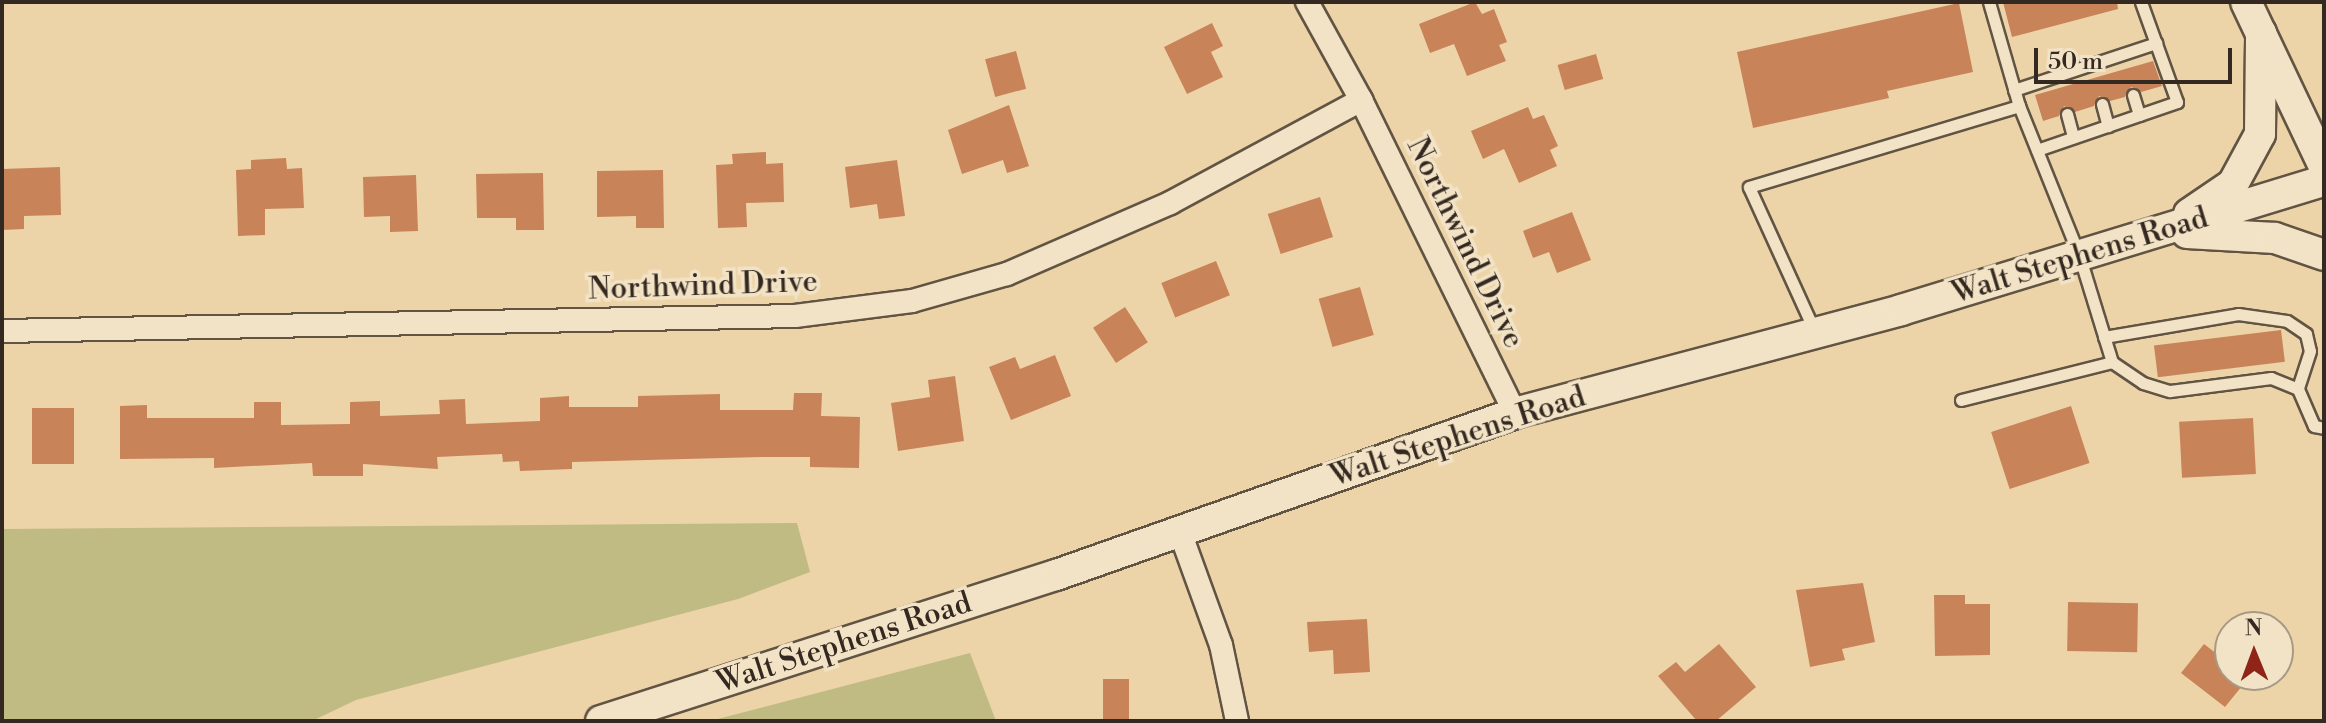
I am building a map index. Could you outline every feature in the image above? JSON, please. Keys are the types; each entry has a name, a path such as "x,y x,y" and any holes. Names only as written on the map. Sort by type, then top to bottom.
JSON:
{"street":[{"name":"Northwind Drive","path":"1307,2 1361,100 1515,413"},
{"path":"2246,2 2324,166"},
{"path":"2161,233 2233,184 2251,154 2262,122 2261,33"},
{"name":"Northwind Drive","path":"2,331 795,316 912,301 1007,274 1170,203 1361,100"},
{"name":"Walt Stephens Road","path":"601,721 1180,532 1515,413 1815,333 2161,233 2324,181"},
{"path":"2161,233 2275,238 2324,255"},
{"path":"1180,532 1221,645 1237,721"}],"lane":[{"path":"1989,2 2019,106 2079,255 2112,362 2143,383 2170,391 2271,378 2298,389"},
{"path":"2037,150 2177,102 2141,2"},
{"path":"2014,90 2059,82 2090,65 2156,43"},
{"path":"2122,55 2126,68"},
{"path":"2090,65 2094,78"},
{"path":"2133,95 2139,115"},
{"path":"2102,104 2108,126"},
{"path":"1815,333 1749,187 2019,106"},
{"path":"2067,114 2073,137"},
{"path":"2104,337 2238,314 2287,321 2306,334 2310,351 2298,389 2314,426 2324,428"},
{"path":"1961,400 2112,362"}],"shaded area":[{"path":"797,523 810,572 738,599 356,700 312,721 2,721 2,529"},
{"path":"970,653 996,721 710,721"}],"building":[{"path":"1475,2 1482,14 1494,9 1507,42 1499,45 1506,61 1467,76 1454,44 1430,53 1419,24"},
{"path":"2003,2 2117,2 2118,9 2012,37"},
{"path":"1959,3 1973,72 1887,91 1889,98 1753,128 1737,52"},
{"path":"1212,23 1223,46 1211,52 1223,77 1187,94 1164,47"},
{"path":"1016,51 1026,89 995,97 985,59"},
{"path":"1596,54 1603,79 1565,90 1558,65"},
{"path":"2153,61 2162,86 2141,92 2131,87 2125,97 2110,101 2099,96 2094,106 2075,112 2064,106 2059,116 2043,121 2035,95"},
{"path":"1009,105 1029,166 1007,173 1003,160 962,174 948,130"},
{"path":"1528,107 1533,119 1544,115 1558,146 1550,150 1557,166 1519,183 1504,149 1483,159 1471,131"},
{"path":"766,152 766,164 783,163 784,202 746,203 747,227 718,228 716,165 733,164 732,154"},
{"path":"286,158 287,169 302,168 304,208 265,209 265,235 238,236 236,170 251,169 251,160"},
{"path":"897,160 905,216 879,219 877,204 850,208 845,167"},
{"path":"60,167 61,215 24,216 24,229 2,230 2,169"},
{"path":"663,170 664,228 636,228 636,216 597,217 597,171"},
{"path":"543,173 544,230 516,230 516,218 477,218 476,174"},
{"path":"416,175 418,231 390,232 390,216 364,217 363,177"},
{"path":"1320,197 1333,237 1281,254 1268,214"},
{"path":"1572,212 1591,260 1557,273 1549,252 1533,258 1523,231"},
{"path":"1216,261 1230,295 1175,317 1161,283"},
{"path":"1360,287 1374,335 1332,347 1319,299"},
{"path":"1125,307 1148,342 1116,363 1093,328"},
{"path":"2281,330 2285,362 2158,377 2154,346"},
{"path":"1055,355 1071,396 1011,420 989,367 1015,357 1020,369"},
{"path":"955,376 964,441 898,451 891,403 930,397 928,380"},
{"path":"794,393 822,393 821,416 860,417 859,468 810,467 810,457 761,457 572,462 572,469 520,471 519,461 503,462 502,454 437,457 438,469 363,464 363,476 313,476 312,463 214,468 214,458 120,459 120,406 147,405 147,418 254,418 254,402 281,402 281,425 350,424 350,402 380,401 380,416 440,414 439,400 465,399 466,424 540,421 540,398 569,396 569,407 638,407 638,396 720,394 720,410 793,410"},
{"path":"2071,406 2090,463 2010,489 1991,432"},
{"path":"32,408 74,408 74,464 32,464"},
{"path":"2253,418 2256,474 2182,478 2179,422"},
{"path":"1863,583 1875,642 1842,649 1845,660 1810,667 1796,590"},
{"path":"1934,595 1965,595 1965,604 1990,604 1990,655 1935,656"},
{"path":"2068,602 2138,603 2137,652 2067,651"},
{"path":"1367,619 1370,672 1334,674 1333,650 1309,652 1307,622"},
{"path":"1719,644 1756,687 1716,721 1697,721 1658,676 1676,662 1685,672"},
{"path":"2204,644 2214,652 2214,691 2238,691 2225,707 2181,673"},
{"path":"1103,679 1129,679 1129,721 1103,721"}]}
